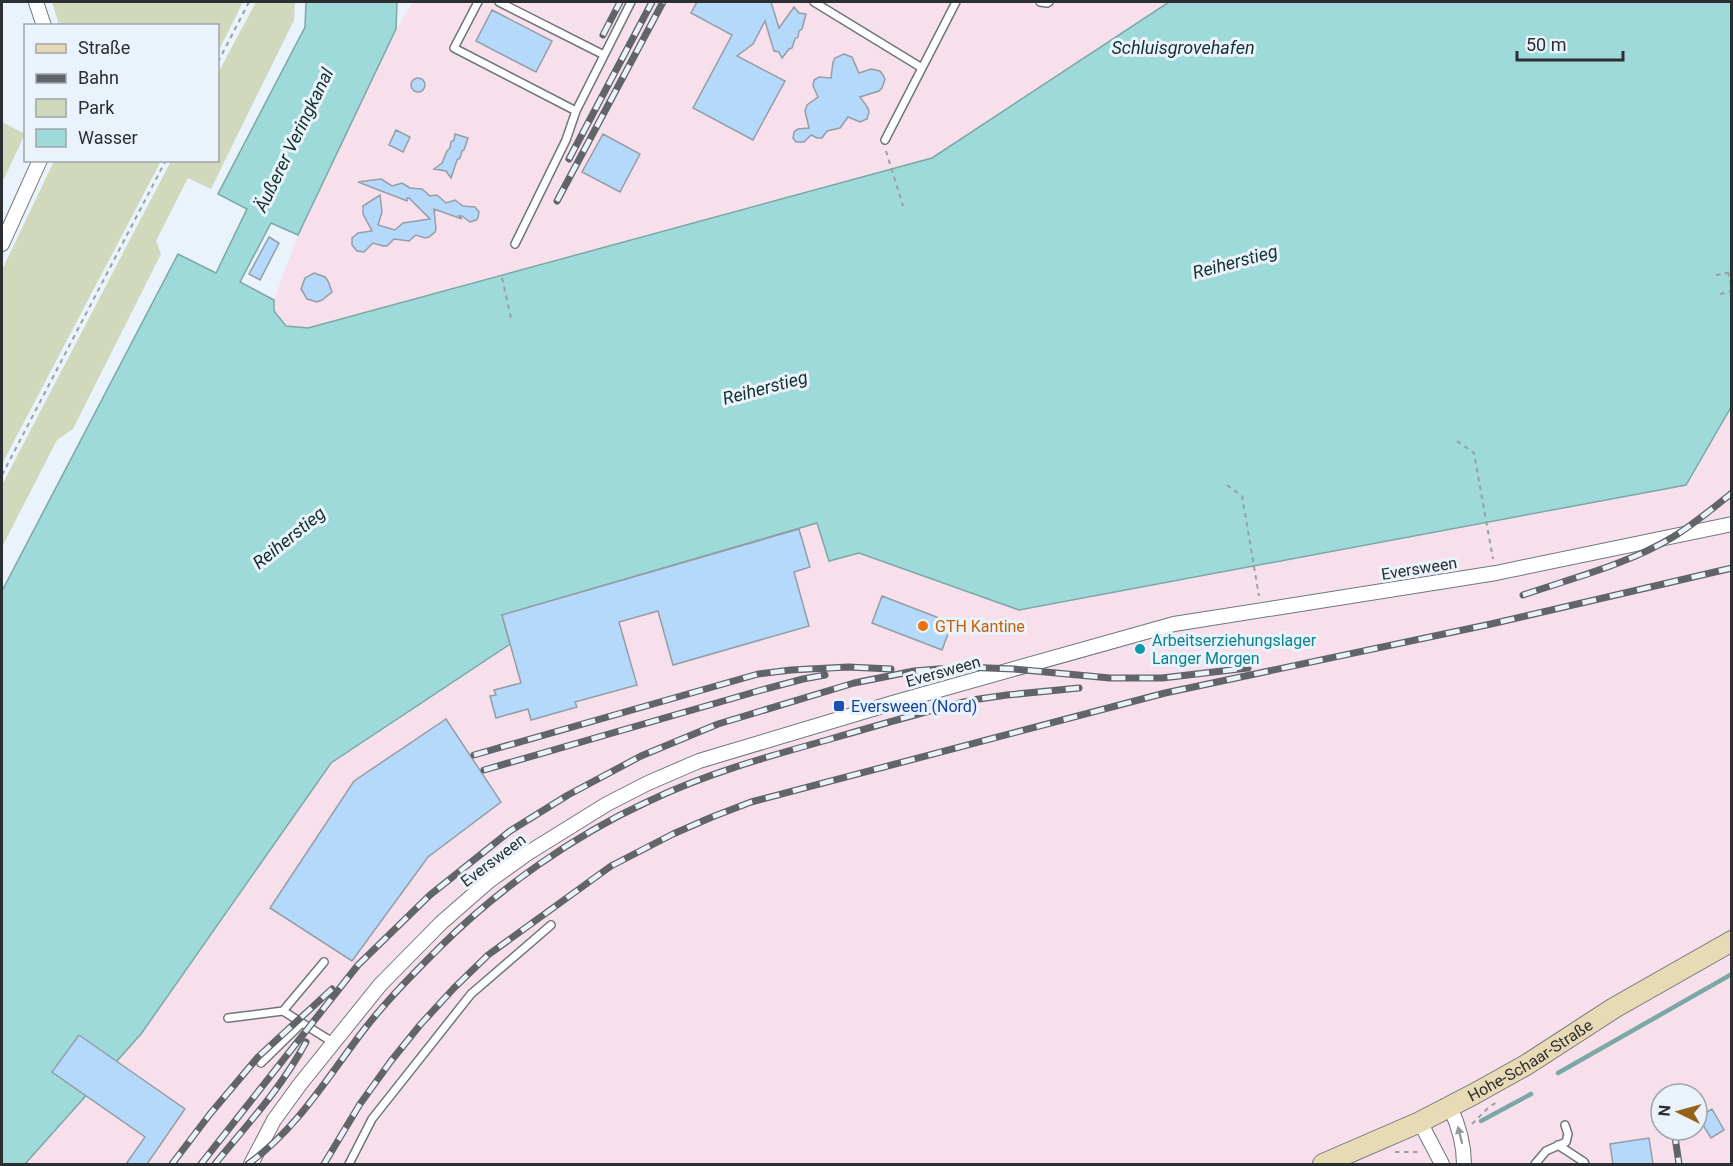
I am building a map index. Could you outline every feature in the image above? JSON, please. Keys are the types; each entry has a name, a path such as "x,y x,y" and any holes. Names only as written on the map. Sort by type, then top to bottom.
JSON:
{"main road":[{"name":"Hohe-Schaar-Straße","path":"1323,1164 1450,1107 1526,1065 1614,1008 1731,941"}],"street":[{"path":"36,2 43,24"},
{"path":"2,244 39,162"},
{"name":"Eversween","path":"251,1164 274,1120 334,1043 380,985 441,923 489,880 552,837 648,783 699,761 896,702 1174,624 1496,573 1731,524"},
{"path":"1450,1107 1460,1131 1464,1164"},
{"path":"1420,1122 1442,1164"}],"lane":[{"path":"478,2 454,48 576,111"},
{"path":"500,2 604,55"},
{"path":"515,244 566,140 576,111 631,2"},
{"path":"814,2 922,68"},
{"path":"885,140 956,2"},
{"path":"1040,2 1049,2"},
{"path":"349,1164 372,1119 471,994 551,925"},
{"path":"283,1011 324,962"},
{"path":"228,1018 283,1011 334,1043"},
{"path":"261,1063 302,1023"},
{"path":"1535,1164 1546,1151 1566,1142 1568,1134 1565,1125"},
{"path":"1558,1145 1585,1164"}],"path":[{"path":"219,60 249,2"},
{"path":"886,153 903,206"},
{"path":"2,475 165,162"},
{"path":"1716,275 1730,272 1731,290 1720,294"},
{"path":"502,278 511,318"},
{"path":"1457,441 1474,453 1496,573"},
{"path":"1227,485 1242,496 1262,610"},
{"path":"1393,1152 1421,1152"}],"shaded area":[{"path":"413,2 1169,2 932,158 308,328 286,326 274,311 274,300 298,235 396,29"},
{"path":"1731,408 1731,1164 25,1164 141,1034 331,763 509,644 502,615 818,523 829,561 859,553 1020,610 1687,484"}],"green space":[{"path":"52,2 243,2 219,50 219,24 59,24"},
{"path":"256,2 295,2 294,20 211,189 188,178 156,241 161,254 73,429 57,440 2,547 2,485 170,162 219,162 219,71"},
{"path":"2,122 24,133 24,136 2,183"},
{"path":"54,162 160,162 2,464 2,270"}],"water":[{"path":"306,2 397,2 396,29 298,235 271,223 240,282 274,300 274,311 286,326 308,328 932,158 1169,2 1731,2 1731,407 1686,485 1019,610 859,553 829,561 817,523 502,615 510,644 331,763 141,1034 25,1164 2,1164 2,591 178,254 216,273 247,209 218,194 305,27"}],"building":[{"path":"697,2 771,2 779,28 794,7 799,13 806,14 802,29 792,48 782,58 779,52 774,51 765,21 753,44 737,56 785,81 753,140 693,108 732,35 691,13"},
{"path":"492,10 552,41 536,72 476,41"},
{"path":"844,54 852,57 859,73 871,69 880,71 885,79 879,91 860,97 868,108 867,119 860,122 848,117 840,128 827,131 822,138 811,135 804,142 796,142 793,138 794,132 798,129 809,128 805,111 807,105 818,97 813,86 814,80 819,77 831,78 835,58"},
{"path":"418,78 423,80 425,85 423,90 418,92 413,90 411,85 413,80"},
{"path":"396,130 410,137 403,152 389,145"},
{"path":"455,134 468,138 451,178 446,171 434,169 442,163"},
{"path":"603,134 640,154 620,192 582,172"},
{"path":"381,179 392,186 402,183 410,188 422,189 430,196 437,195 446,203 455,200 463,206 475,207 479,212 478,218 470,222 462,216 459,216 462,219 434,209 436,229 429,237 416,235 409,241 394,239 387,246 373,243 364,252 357,251 352,245 352,238 358,233 372,231 363,214 363,206 380,195 382,212 378,225 395,230 403,223 430,219 409,198 407,201 358,182"},
{"path":"269,237 279,243 260,280 249,274"},
{"path":"314,273 325,277 332,292 317,302 307,299 301,289 305,278"},
{"path":"799,529 810,567 794,572 809,626 673,665 658,611 619,622 637,685 575,702 577,707 531,720 528,709 496,718 490,696 496,695 494,690 521,683 502,615"},
{"path":"882,596 952,623 942,650 872,623"},
{"path":"446,719 501,802 428,857 352,961 270,908 354,781"},
{"path":"79,1035 185,1109 147,1164 126,1164 145,1137 52,1072"},
{"path":"1712,1109 1724,1130 1711,1138 1709,1135 1709,1111"},
{"path":"1649,1138 1653,1164 1613,1164 1610,1144"}],"waterway":[{"path":"1558,1073 1732,974"},
{"path":"1481,1121 1531,1094"}],"railway":[{"path":"603,35 620,2"},
{"path":"569,159 652,2"},
{"path":"557,201 663,2"},
{"path":"1523,595 1600,570 1656,547 1688,527 1732,493"},
{"path":"324,1164 360,1104 391,1061 420,1025 488,955 611,866 712,817 751,802 1165,693 1491,624 1732,568"},
{"path":"474,755 758,674 848,667 891,669"},
{"path":"201,1164 358,965 430,895 510,831 568,795 641,756 718,724 854,683 914,671 963,667 1014,669 1110,678 1162,678 1248,668"},
{"path":"484,770 758,691 825,675"},
{"path":"248,1164 282,1135 324,1085 372,1020 440,947 511,885 592,831 669,792 781,753 972,700 1079,688"},
{"path":"172,1164 258,1057 332,989"},
{"path":"215,1164 275,1090 306,1042"},
{"path":"1676,1142 1679,1164"}],"place":[{"name":"GTH Kantine","path":"923,626"},
{"name":"Arbeitserziehungslager Langer Morgen","path":"1140,649"},
{"name":"Eversween (Nord)","path":"839,706"}],"water label":[{"name":"Schluisgrovehafen","path":"1183,48"},
{"name":"Äußerer Veringkanal","path":"294,140"},
{"name":"Reiherstieg","path":"1235,262"},
{"name":"Reiherstieg","path":"765,388"},
{"name":"Reiherstieg","path":"289,538"}]}
